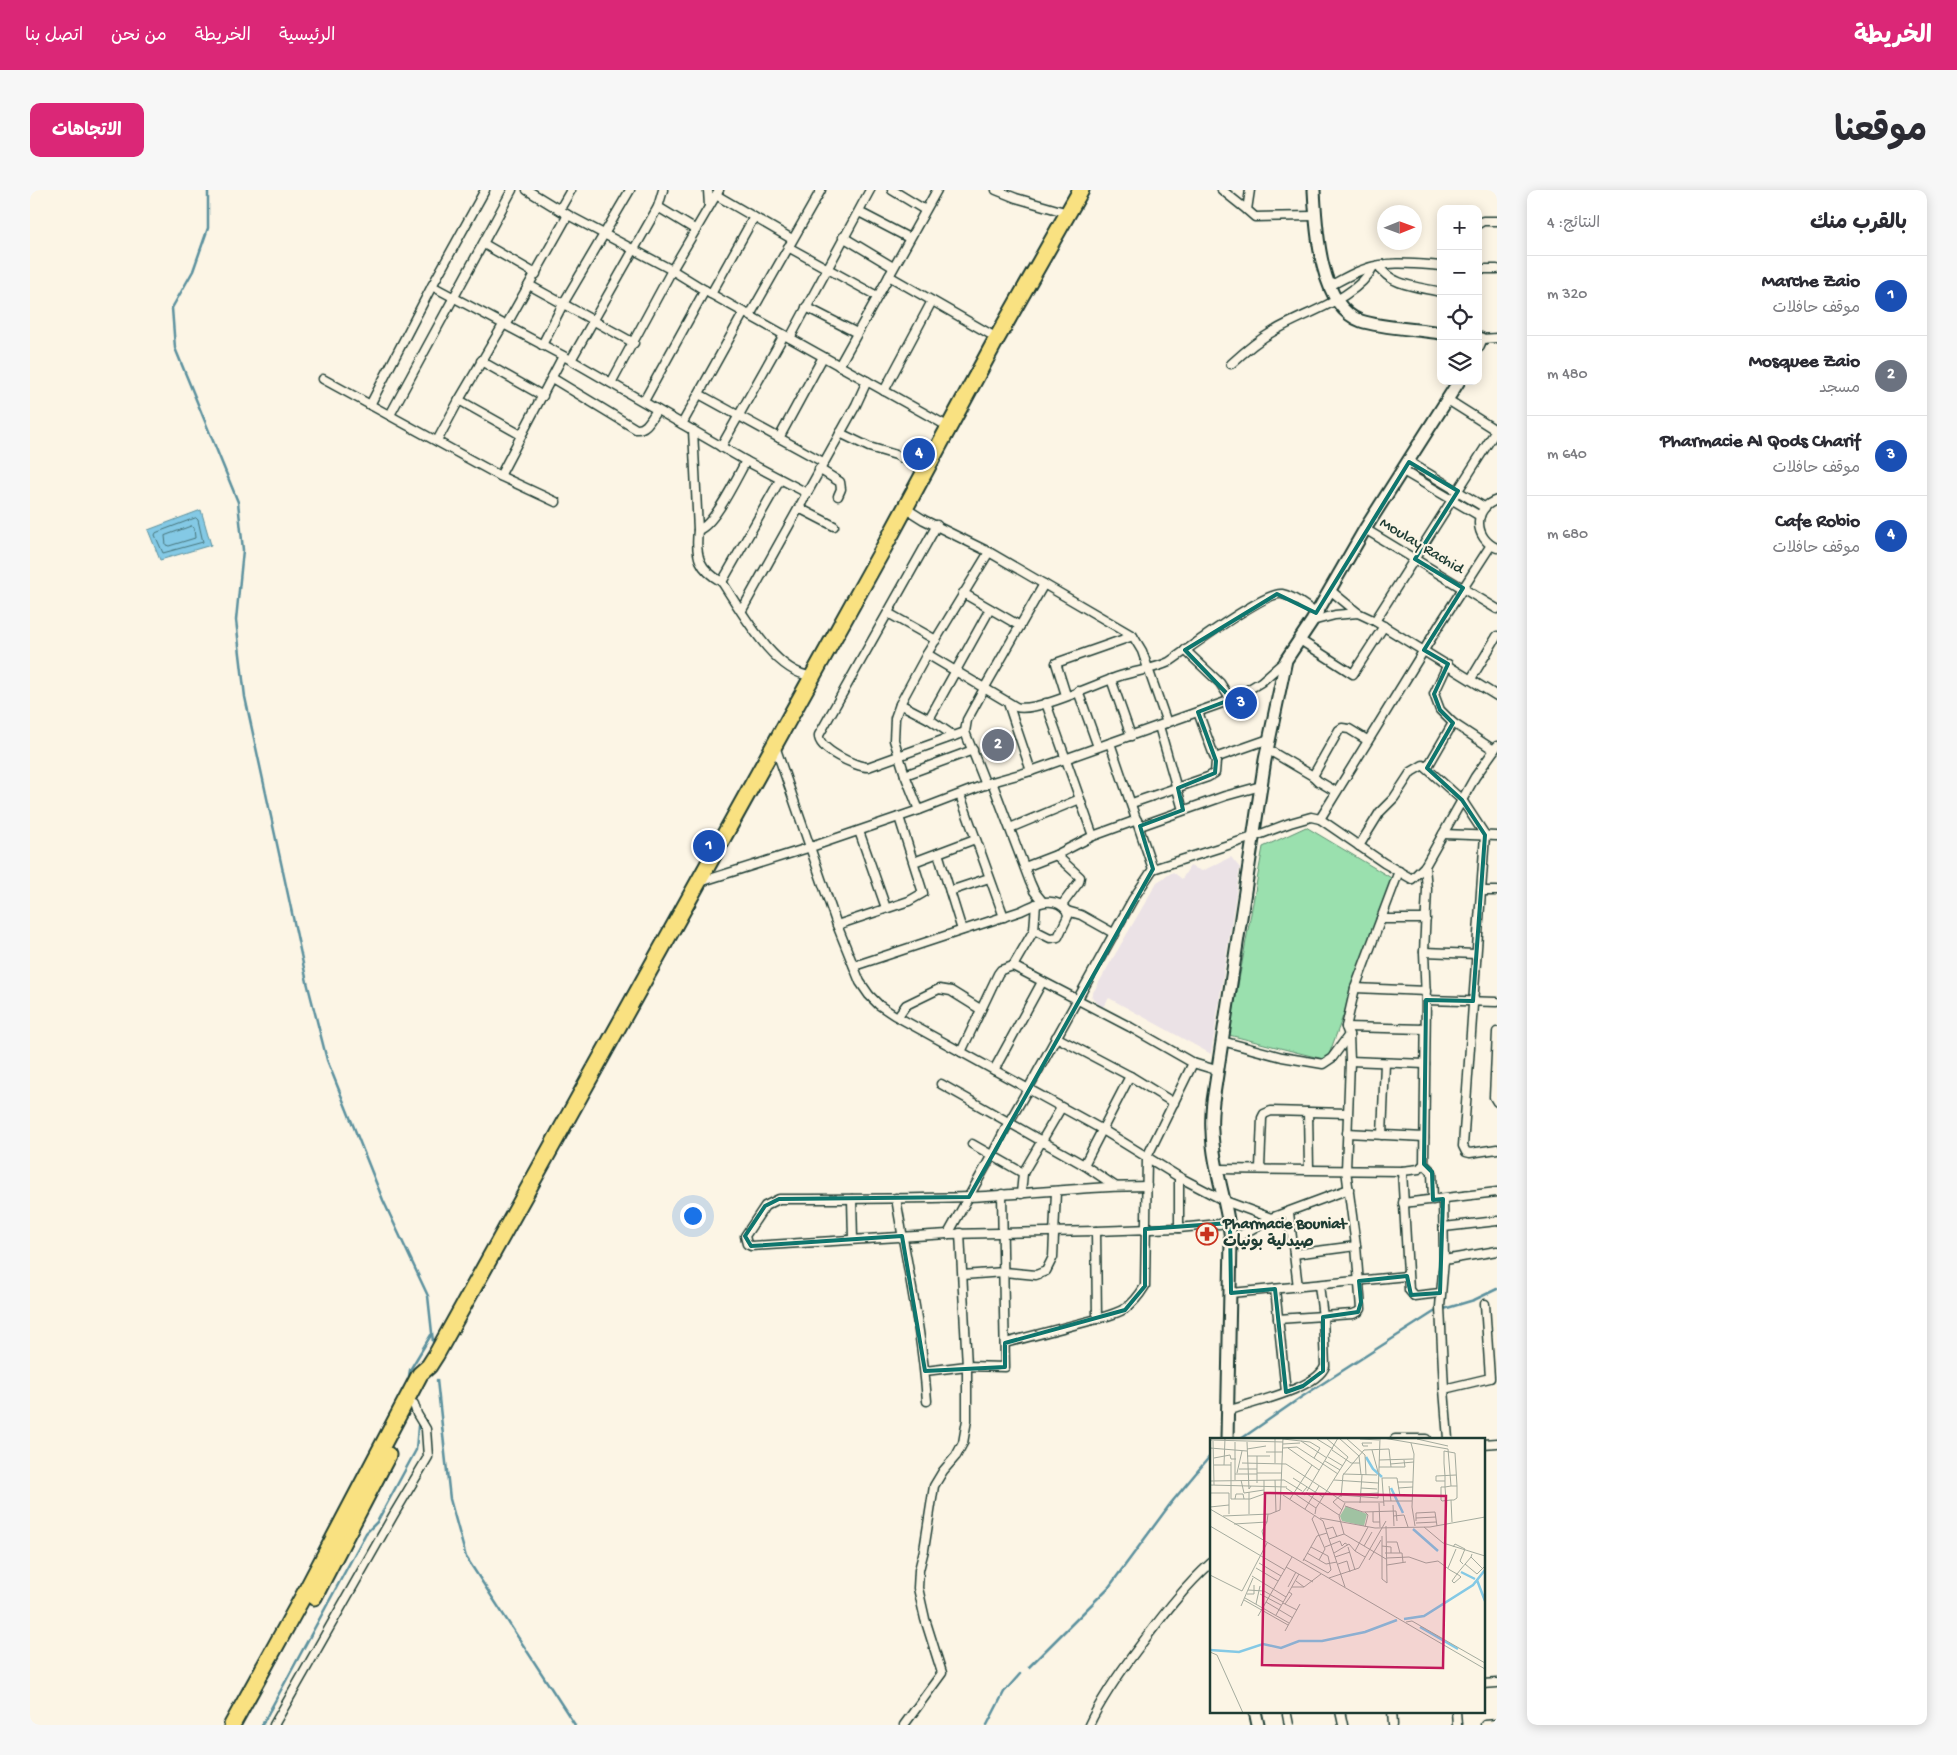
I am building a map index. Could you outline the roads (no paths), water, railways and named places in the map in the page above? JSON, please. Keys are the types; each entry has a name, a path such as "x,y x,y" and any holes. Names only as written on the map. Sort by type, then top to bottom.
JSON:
{"highway":[{"path":"232,1725 306,1591 420,1374 429,1366 905,508 997,338 1081,190"},
{"path":"244,1725 330,1568 427,1378 429,1366"}],"street":[{"path":"370,406 484,190"},
{"path":"390,415 512,190"},
{"path":"527,190 568,215 672,270 949,428"},
{"path":"560,209 571,190"},
{"path":"542,345 563,304 630,190"},
{"path":"500,476 552,378 593,320 658,207 663,190"},
{"path":"708,190 709,206"},
{"path":"682,424 821,190"},
{"path":"721,447 806,307 870,190"},
{"path":"892,190 925,210"},
{"path":"839,366 937,190"},
{"path":"996,190 1016,198 1068,213"},
{"path":"1222,190 1258,218 1315,216"},
{"path":"1248,210 1250,190"},
{"path":"1314,190 1315,216 1320,252 1330,286 1337,299 1351,316 1363,321 1437,333"},
{"path":"611,383 672,270 717,193 754,218 792,239"},
{"path":"658,207 696,230"},
{"path":"859,212 909,238"},
{"path":"437,441 481,361 503,325 508,322 568,215"},
{"path":"644,401 754,218"},
{"path":"1482,222 1497,221"},
{"path":"844,237 894,267"},
{"path":"484,244 536,274"},
{"path":"788,247 877,296"},
{"path":"1330,286 1361,270 1376,266 1408,264 1437,266"},
{"path":"1376,266 1394,280 1437,291"},
{"path":"1231,364 1274,331 1337,299 1361,282 1376,266"},
{"path":"1482,269 1497,269"},
{"path":"888,276 997,338"},
{"path":"432,286 567,358 721,447 807,493"},
{"path":"528,286 634,343"},
{"path":"884,391 932,301"},
{"path":"806,307 857,333"},
{"path":"1482,341 1496,339"},
{"path":"779,438 822,357"},
{"path":"481,361 543,396"},
{"path":"552,378 636,428 642,429 645,427 657,410"},
{"path":"323,380 500,476 556,502"},
{"path":"742,610 840,433 867,380"},
{"path":"698,882 859,831 989,783 1031,771 1131,736 1231,700 1261,682 1286,660 1300,640 1365,529 1457,385"},
{"path":"699,394 779,438 821,465 840,482 841,489 838,496"},
{"path":"459,400 521,435"},
{"path":"1375,621 1497,430 1448,400"},
{"path":"693,430 698,556 702,565 710,575 722,582 775,657 804,675 812,676"},
{"path":"840,433 869,447 896,455 925,471"},
{"path":"698,530 707,525 719,509 746,461"},
{"path":"1406,466 1458,491 1484,508"},
{"path":"1406,466 1480,516"},
{"path":"722,582 780,480"},
{"path":"1463,588 1494,547 1486,541 1479,529 1480,516 1484,508 1497,500"},
{"path":"799,508 834,526"},
{"path":"905,508 924,520 989,552 1133,636 1142,651 1148,668 1183,810"},
{"path":"937,525 818,739 821,744 833,752 861,767 879,764 965,732"},
{"name":"Moulay Rachid","path":"1365,529 1497,609"},
{"path":"919,810 894,740 895,718 900,704 962,593 989,552"},
{"path":"960,1052 998,974 1001,970 1013,966 1034,930 1039,902 1010,828 965,732 968,720 985,687 1044,584"},
{"name":"Moulay Rachid","path":"1320,819 1367,740 1463,588"},
{"path":"1330,590 1358,613 1384,626 1448,664 1497,696"},
{"path":"962,593 1020,626"},
{"path":"928,654 1008,702 1022,708 1046,703 1111,679 1169,662 1262,601 1276,594 1287,596 1314,617 1358,613"},
{"path":"929,719 990,609"},
{"path":"888,612 936,640"},
{"path":"1300,640 1353,674 1384,626"},
{"path":"1066,695 1056,663 1133,636"},
{"path":"1471,679 1497,636"},
{"path":"1185,650 1220,683 1231,700"},
{"path":"1227,1435 1231,1241 1212,1132 1213,1101 1216,1070 1261,786 1286,660"},
{"path":"1412,879 1425,866 1462,800 1495,748 1453,723 1440,710 1434,694 1448,664"},
{"path":"1111,679 1131,736"},
{"path":"1078,691 1098,747"},
{"path":"1008,702 1031,771"},
{"path":"1046,703 1093,836"},
{"path":"900,704 929,719 954,736"},
{"path":"1132,803 1178,788 1214,773 1217,768 1215,758 1198,712"},
{"path":"1428,768 1453,723"},
{"path":"1313,776 1339,730 1342,728 1349,729 1367,740"},
{"path":"1110,743 1153,869"},
{"path":"774,744 837,925 860,982 879,1005 960,1052 1103,1130 1179,1177 1225,1201 1271,1218"},
{"path":"1215,758 1268,744"},
{"path":"1268,744 1313,776 1314,779 1335,792"},
{"path":"905,775 973,750"},
{"path":"1359,846 1380,812 1394,798 1411,772 1423,765 1462,800 1485,835 1463,1146 1466,1152 1470,1153 1497,1149"},
{"path":"1025,867 1056,855 1093,836 1261,786"},
{"path":"960,795 1004,917"},
{"path":"1010,828 1080,799"},
{"path":"837,925 909,900 923,893 899,817"},
{"path":"948,1234 1008,1122 1078,1001 1133,899 1153,869 1311,817 1320,819 1427,889"},
{"path":"859,831 886,908"},
{"path":"1443,834 1497,836"},
{"path":"914,862 975,839"},
{"path":"938,853 962,930"},
{"path":"1034,930 1050,938 1058,937 1068,916 1065,908 1079,882 1080,877 1056,855"},
{"path":"1425,866 1427,889 1424,952 1426,991 1424,1164 1432,1172 1433,1200"},
{"path":"1222,1040 1282,1057 1323,1064 1332,1058 1347,1031 1356,988 1399,871"},
{"path":"950,892 989,878"},
{"path":"1482,890 1497,891"},
{"path":"854,966 1004,917 1039,902 1065,908 1115,934"},
{"path":"1381,919 1426,919"},
{"path":"1424,952 1476,954"},
{"path":"1013,966 1130,1027 1193,1063 1216,1070"},
{"path":"994,1070 1042,982"},
{"path":"1356,988 1426,991"},
{"path":"898,1016 906,1005 939,989 951,991 980,1010"},
{"path":"1426,1000 1497,1002"},
{"path":"1347,1031 1425,1029"},
{"path":"1278,1319 1323,1317 1358,1312 1362,1302 1346,1170 1350,1061 1347,1031"},
{"path":"1497,1032 1494,1097 1497,1102"},
{"path":"1056,1037 1130,1076 1174,1103"},
{"path":"1350,1061 1425,1064"},
{"path":"1005,1343 1126,1310 1145,1286 1147,1157 1193,1063"},
{"path":"1382,1135 1385,1063"},
{"path":"1084,1165 1130,1076"},
{"path":"941,1084 1084,1165 1115,1186"},
{"path":"1021,1194 1023,1173 1061,1108"},
{"path":"1260,1168 1262,1118 1264,1114 1271,1111 1347,1113"},
{"path":"1308,1112 1309,1169"},
{"path":"1347,1133 1424,1136"},
{"path":"972,1144 1023,1173"},
{"path":"1217,1169 1402,1171 1418,1169 1424,1164"},
{"path":"1402,1171 1408,1290 1411,1295 1440,1293"},
{"path":"1179,1177 1179,1228"},
{"path":"1147,1186 1115,1186 1056,1192 969,1197 779,1199 765,1206 745,1236 745,1240 751,1246 960,1233 1179,1228 1229,1223"},
{"path":"1231,1241 1271,1218 1289,1213 1349,1189"},
{"path":"963,1274 1004,1272 1036,1275 1046,1270 1053,1257 1056,1192"},
{"path":"1403,1203 1497,1192"},
{"path":"925,1371 967,1366 1005,1367 1002,1194"},
{"path":"896,1198 912,1282 925,1371 927,1400"},
{"path":"852,1199 853,1239"},
{"path":"1443,1199 1444,1260 1440,1311 1448,1438"},
{"path":"1289,1213 1298,1287"},
{"path":"1444,1227 1497,1221"},
{"path":"1096,1231 1096,1319"},
{"path":"904,1725 942,1673 923,1612 918,1588 919,1570 934,1486 963,1443 967,1420 967,1366 960,1233"},
{"path":"1294,1254 1356,1246"},
{"path":"1444,1260 1497,1251"},
{"path":"1231,1292 1407,1276"},
{"path":"1227,1411 1303,1386 1324,1372 1323,1317 1320,1285"},
{"path":"1275,1289 1286,1392"},
{"path":"1444,1389 1490,1378 1485,1304"},
{"path":"1488,1335 1497,1333"},
{"path":"274,1725 428,1458 426,1429 417,1414 414,1404"},
{"path":"1484,1444 1497,1443"},
{"path":"1089,1725 1114,1681 1156,1624 1210,1564"},
{"path":"1484,1684 1497,1683"},
{"path":"1255,1712 1258,1725"},
{"path":"1340,1712 1343,1725"},
{"path":"1392,1712 1393,1725"},
{"path":"1456,1712 1457,1725"},
{"path":"1287,1715 1289,1725"},
{"path":"1485,1725 1497,1724"}],"water":[{"path":"201,510 211,545 160,560 148,530"}],"waterway":[{"path":"208,190 208,228 193,271 172,308 175,348 238,502 243,550 236,620 245,697 307,982 327,1060 383,1200 428,1296 433,1342"},
{"path":"1242,1438 1300,1398 1434,1312 1474,1300 1497,1289"},
{"path":"408,1382 410,1370 431,1335"},
{"path":"437,1380 450,1499 466,1557 575,1725"},
{"path":"262,1725 366,1533 377,1522 416,1450 418,1426"},
{"path":"1029,1667 1109,1587 1171,1503 1210,1456"},
{"path":"987,1725 1004,1692 1020,1674"}],"place":[{"name":"Cafe Robio","path":"919,454"},
{"name":"Pharmacie Al Qods Charif","path":"1241,703"},
{"name":"Mosquee Zaio","path":"998,745"},
{"name":"Marche Zaio","path":"709,846"},
{"name":"Pharmacie Bouniat صيدلية بونيات","path":"1207,1234"}]}
